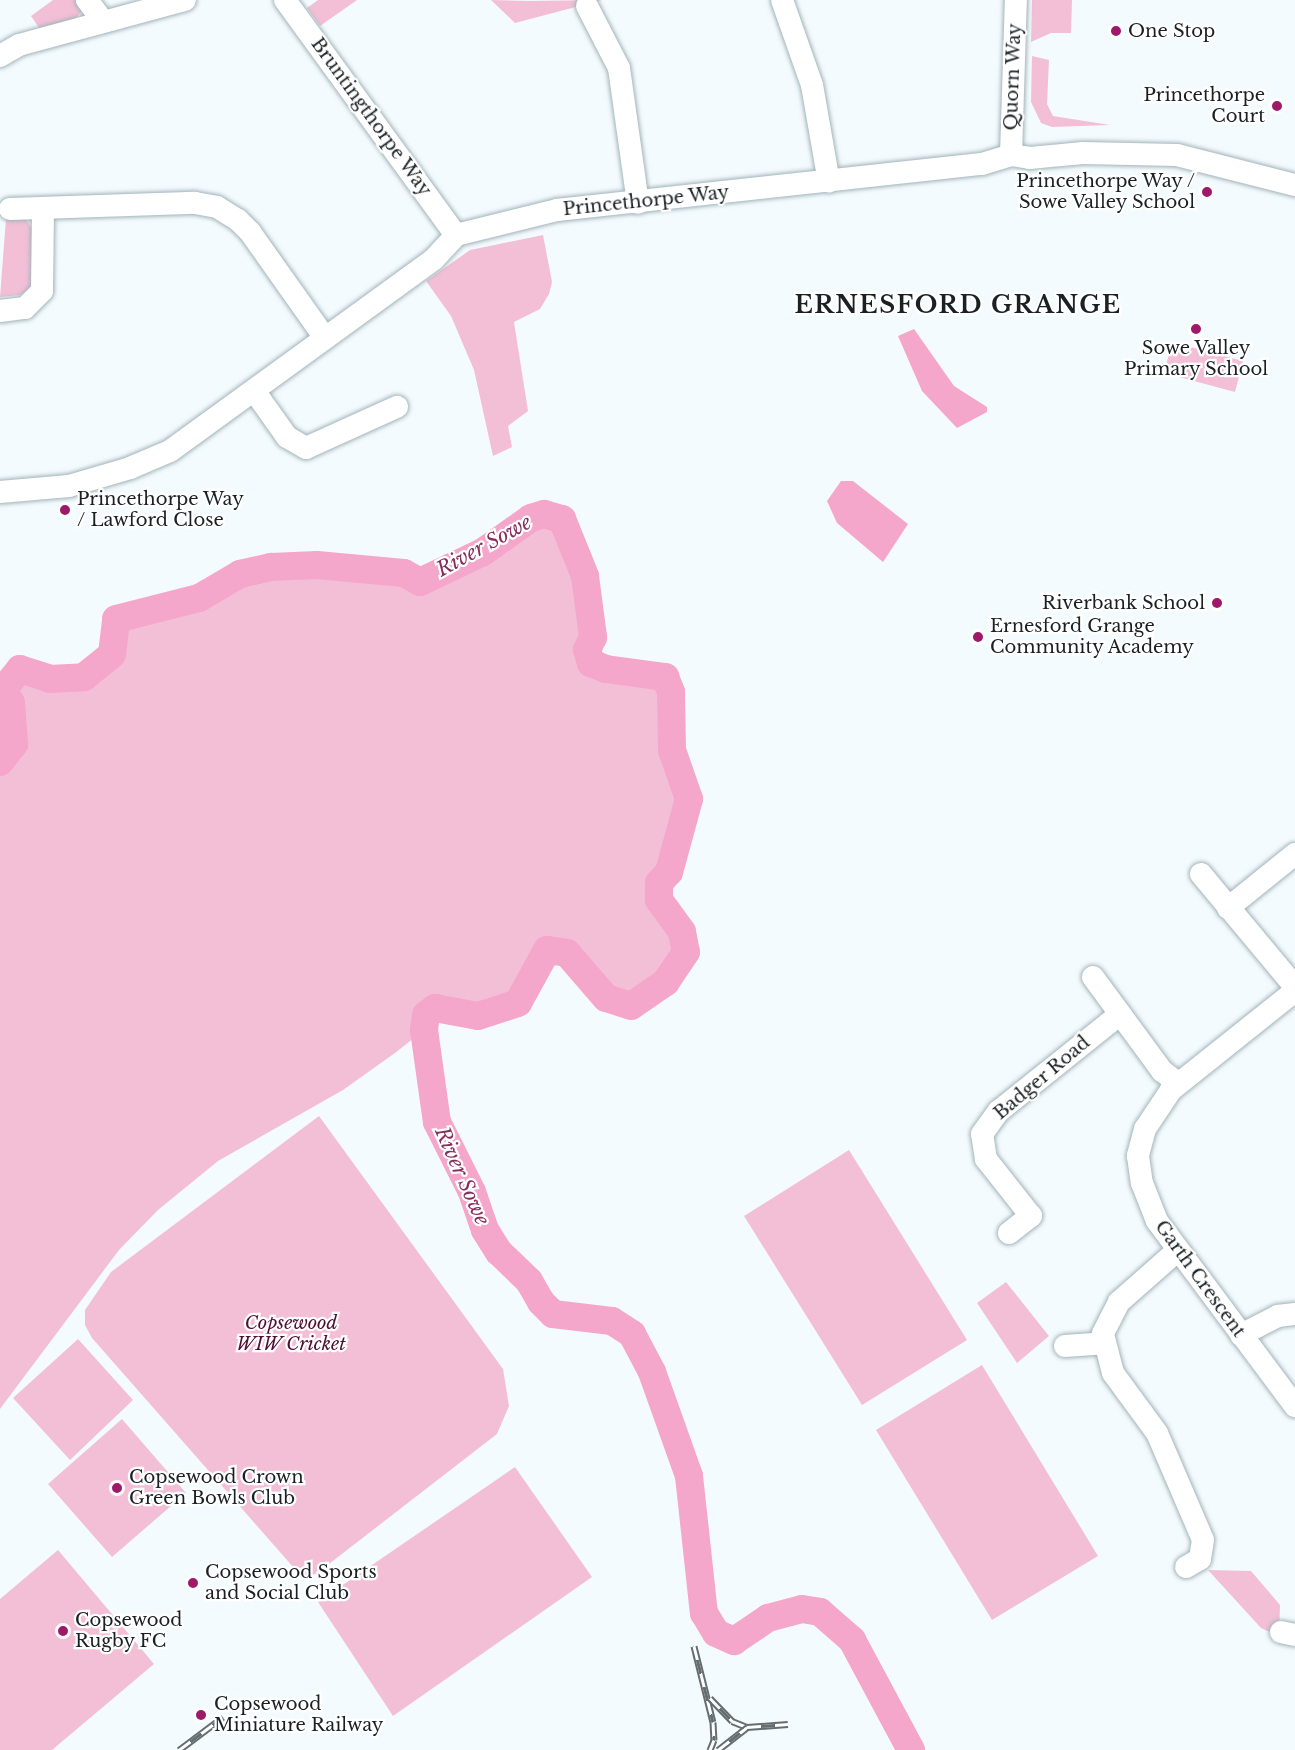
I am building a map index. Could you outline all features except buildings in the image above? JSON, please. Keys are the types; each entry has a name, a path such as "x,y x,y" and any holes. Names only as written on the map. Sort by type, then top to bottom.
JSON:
{"street":[{"path":"87,0 102,20"},
{"path":"0,56 19,45 102,20 185,0"},
{"name":"Bruntingthorpe Way","path":"285,0 456,235"},
{"path":"782,0 810,76 829,182"},
{"name":"Quorn Way","path":"1011,155 1016,0"},
{"path":"587,6 619,68 638,203"},
{"name":"Princethorpe Way","path":"456,235 557,210 981,164 1011,155 1030,158 1083,153 1177,155 1295,185"},
{"path":"10,209 188,203 217,207 238,219 250,232 325,338"},
{"path":"0,311 25,308 42,291 43,209"},
{"path":"0,492 69,486 130,468 170,451 255,392 434,259 456,235"},
{"path":"255,392 293,443 306,448 400,404"},
{"path":"1228,908 1295,855"},
{"path":"1201,874 1295,989"},
{"path":"1093,977 1162,1071 1178,1083"},
{"name":"Garth Crescent","path":"1295,989 1178,1083 1145,1128 1138,1156 1150,1209 1295,1407"},
{"name":"Badger Road","path":"1009,1233 1031,1216 986,1159 982,1134 999,1111 1120,1014"},
{"path":"1178,1250 1112,1311 1106,1323 1104,1343 1113,1373 1157,1433 1203,1540 1200,1559 1186,1567"},
{"path":"1241,1335 1278,1316 1295,1314"},
{"path":"1065,1346 1104,1343"}],"green space":[{"path":"53,0 80,0 84,8 72,23 42,32 31,16"},
{"path":"318,0 357,0 320,26 307,8"},
{"path":"491,0 529,1 602,0 515,23"},
{"path":"1032,0 1072,0 1071,33 1051,33 1031,42"},
{"path":"1032,56 1049,60 1047,104 1053,116 1110,125 1052,127 1041,123 1031,102"},
{"path":"24,215 33,231 31,288 20,295 0,297 6,219"},
{"path":"543,235 552,282 549,294 540,309 514,322 528,411 508,426 512,447 493,456 474,370 451,316 426,281 470,250"},
{"path":"1172,342 1243,361 1235,392 1164,373"},
{"path":"544,514 562,519 585,576 593,637 587,650 591,663 606,669 665,677 671,692 672,748 689,799 669,872 659,883 659,900 682,932 686,952 666,982 631,1006 606,998 567,953 547,950 518,1003 478,1016 435,1008 426,1015 424,1030 395,1053 343,1090 218,1161 158,1210 119,1250 0,1409 0,762 14,743 11,703 3,690 20,669 50,679 84,677 112,654 116,619 199,598 240,574 271,567 317,565 404,573 420,582 483,552 531,518"},
{"name":"Copsewood WIW Cricket","path":"319,1116 503,1369 509,1406 497,1434 316,1574 301,1576 92,1338 85,1325 85,1310 111,1272"},
{"path":"849,1150 967,1340 862,1405 744,1216"},
{"path":"1006,1282 1049,1336 1017,1363 977,1303"},
{"path":"78,1339 133,1400 70,1460 13,1398"},
{"path":"982,1365 1098,1556 992,1620 876,1430"},
{"name":"Copsewood Crown Green Bowls Club","path":"122,1419 186,1493 112,1557 48,1484"},
{"path":"515,1467 592,1577 393,1716 318,1602"},
{"name":"Copsewood Rugby FC","path":"58,1550 154,1664 52,1750 0,1750 0,1599"},
{"path":"1208,1570 1251,1571 1280,1605 1279,1636 1261,1628"}],"shaded area":[{"path":"914,329 954,386 987,407 987,412 957,428 922,391 898,336"},
{"path":"841,481 853,481 908,524 883,562 837,523 827,501"}],"waterway":[{"name":"River Sowe","path":"0,762 14,744 11,703 3,690 20,669 50,679 84,677 112,654 116,619 199,598 240,574 271,567 317,565 404,573 420,582 483,552 531,518 544,514 562,519 585,576 593,637 587,650 591,663 606,669 665,677 671,692 672,750 689,799 669,872 659,883 659,900 682,932 686,952 666,982 631,1006 606,998 567,953 547,950 518,1003 478,1016 435,1008 426,1015 424,1030 437,1122 472,1192 485,1230 499,1252 529,1281 541,1302 553,1314 612,1321 632,1334 652,1372 689,1476 704,1613 716,1633 734,1641 768,1618 802,1609 820,1612 852,1640 911,1750"}],"railway":[{"path":"694,1646 713,1722 714,1740 710,1750"},
{"path":"710,1698 732,1721 747,1727"},
{"path":"179,1750 223,1717"},
{"path":"718,1750 747,1727 788,1724"}],"place":[{"name":"One Stop","path":"1116,31"},
{"name":"Princethorpe Court","path":"1277,106"},
{"name":"Princethorpe Way / Sowe Valley School","path":"1207,192"},
{"name":"Sowe Valley Primary School","path":"1196,329"},
{"name":"Princethorpe Way / Lawford Close","path":"65,510"},
{"name":"Riverbank School","path":"1217,603"},
{"name":"Ernesford Grange Community Academy","path":"978,637"},
{"name":"Copsewood Crown Green Bowls Club","path":"117,1488"},
{"name":"Copsewood Sports and Social Club","path":"193,1583"},
{"name":"Copsewood Rugby FC","path":"63,1631"},
{"name":"Copsewood Miniature Railway","path":"201,1715"}],"district":[{"name":"ERNESFORD GRANGE","path":"958,305"}]}
